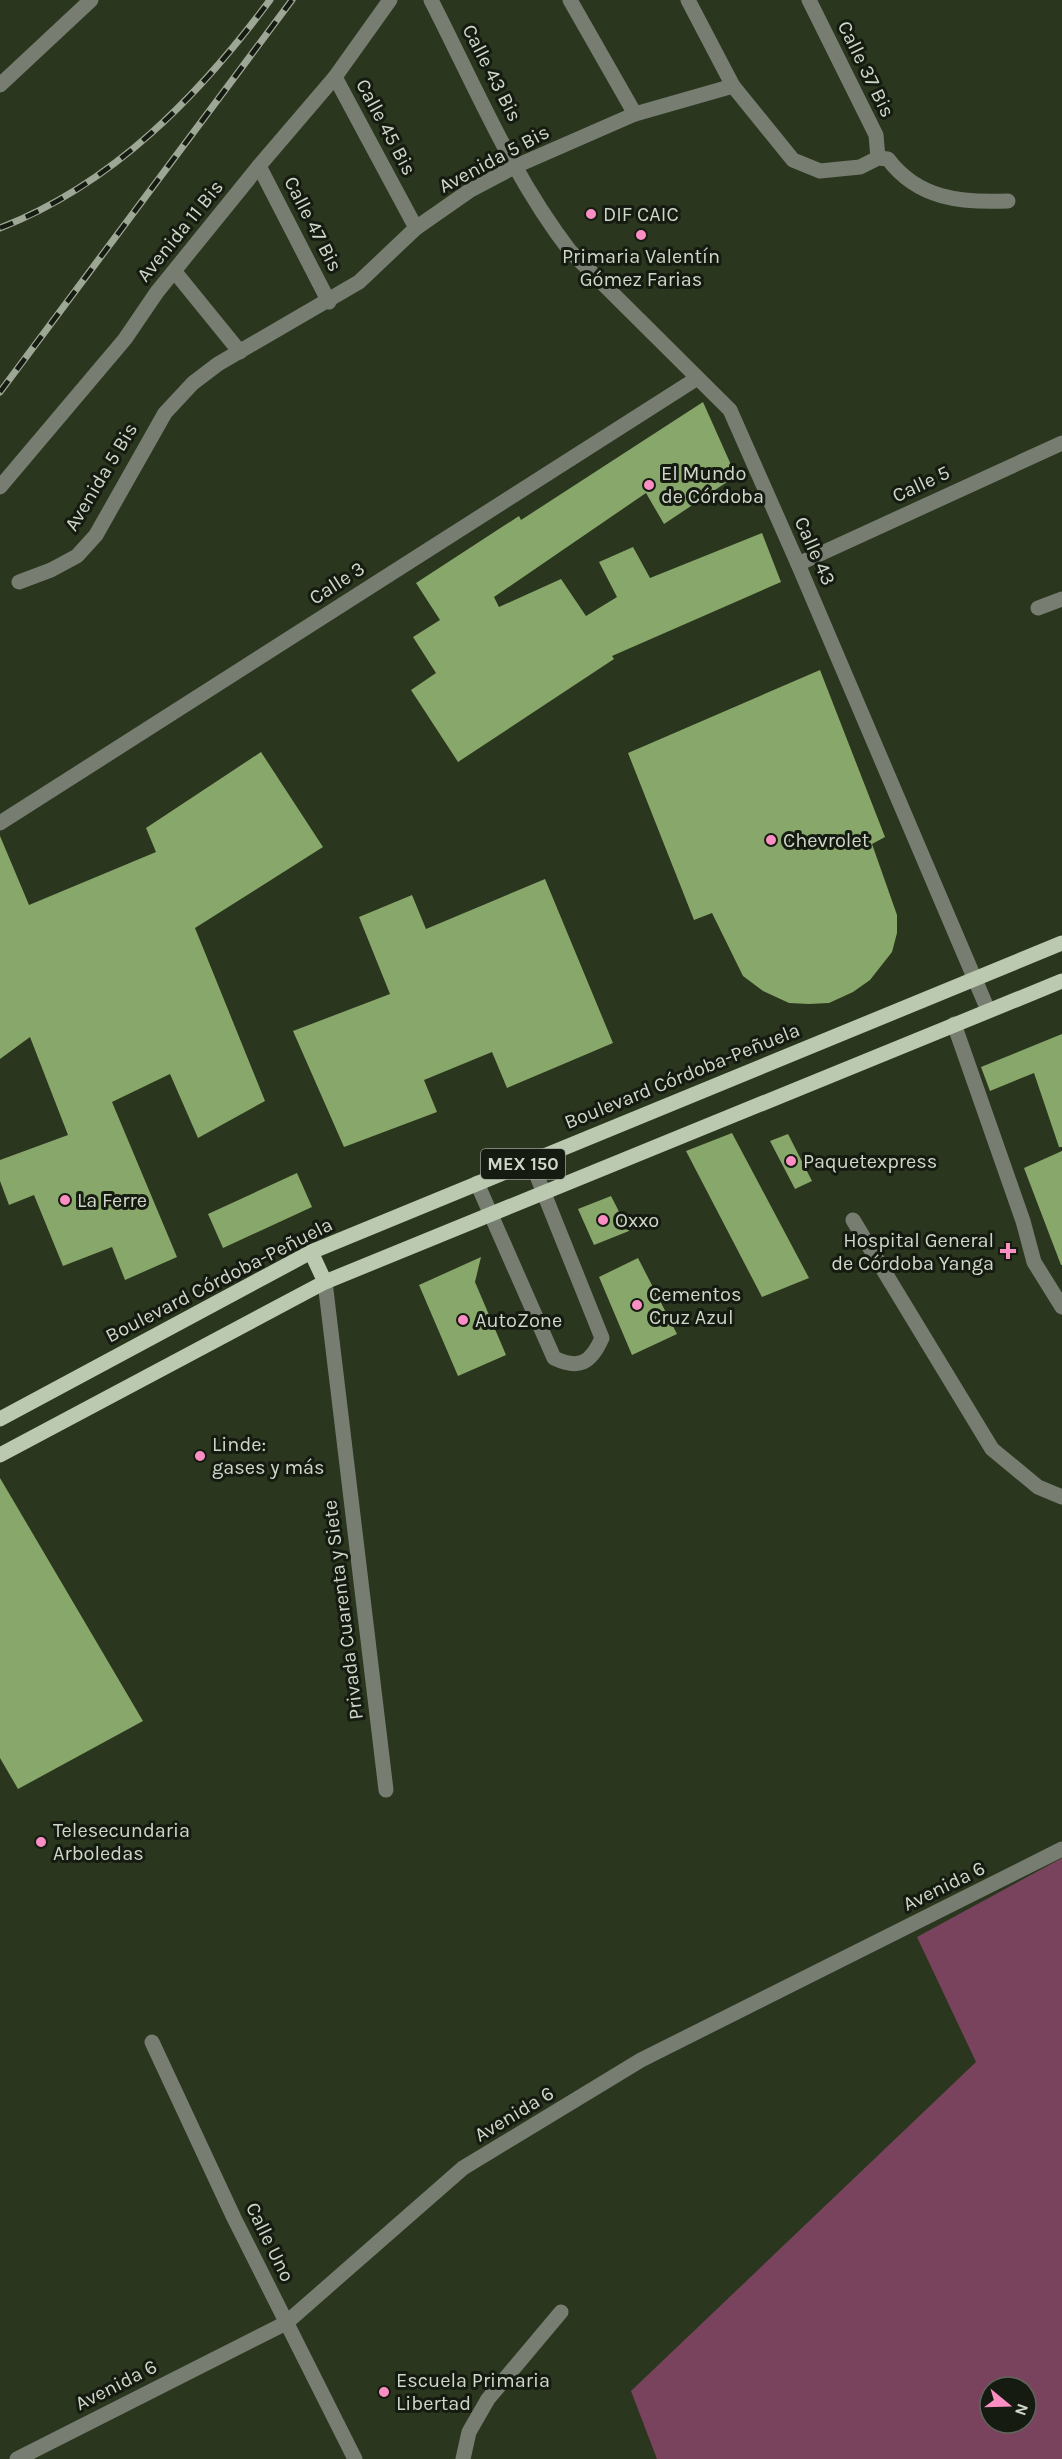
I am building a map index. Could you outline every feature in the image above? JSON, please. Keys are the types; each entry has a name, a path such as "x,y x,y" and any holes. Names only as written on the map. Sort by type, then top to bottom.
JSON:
{"main road":[{"name":"Boulevard Córdoba-Peñuela","path":"0,1419 311,1252 1062,943"},
{"name":"MEX 150","path":"0,1455 325,1282 1062,981"},
{"path":"311,1252 325,1282"}],"street":[{"path":"0,85 91,0"},
{"name":"Avenida 11 Bis","path":"0,487 124,339 157,292 259,166 335,77 390,0"},
{"name":"Calle 43 Bis","path":"431,0 516,166"},
{"path":"570,0 635,114"},
{"path":"688,0 733,86 794,160 820,171 860,167 878,158 888,159 902,177 930,192 968,202 1008,201"},
{"name":"Calle 37 Bis","path":"809,0 876,135 878,158"},
{"name":"Calle 45 Bis","path":"335,77 416,228"},
{"name":"Avenida 5 Bis","path":"19,582 51,570 76,556 96,536 165,412 193,383 240,352 329,302 359,282 416,228 469,191 516,166 635,114 733,86"},
{"name":"Calle 47 Bis","path":"259,166 329,302"},
{"name":"Calle 43","path":"516,166 549,223 570,251 696,379 730,410 988,1010"},
{"path":"175,272 240,352"},
{"name":"Calle 3","path":"0,823 696,379"},
{"name":"Calle 5","path":"798,564 1062,443"},
{"path":"1038,608 1062,599"},
{"path":"954,1024 1023,1221 1034,1262 1062,1307"},
{"path":"477,1183 555,1358 569,1365 585,1362 596,1352 602,1338 531,1161"},
{"path":"853,1220 992,1449 1038,1487 1062,1497"},
{"name":"Privada Cuarenta y Siete","path":"325,1282 386,1790"},
{"name":"Avenida 6","path":"17,2459 286,2323 463,2168 641,2060 1062,1849"},
{"name":"Calle Uno","path":"152,2042 286,2323 355,2459"},
{"path":"462,2459 469,2432 488,2399 561,2312"}],"shaded area":[{"path":"1062,1858 1062,2459 657,2459 631,2391 976,2062 917,1937"}],"building":[{"path":"703,402 736,476 664,524 646,493 494,597 499,607 561,579 586,616 617,597 599,562 633,547 650,578 762,533 781,582 612,656 614,659 458,762 411,690 436,673 413,637 440,620 416,583 519,516 521,520"},
{"name":"Chevrolet","path":"820,670 885,837 872,844 897,915 897,933 892,952 870,980 853,992 829,1003 789,1003 763,991 743,976 712,913 694,920 628,753"},
{"path":"261,752 323,847 195,928 265,1101 198,1138 170,1074 112,1102 177,1257 125,1280 112,1247 63,1266 34,1195 9,1205 0,1181 0,1160 68,1135 30,1037 0,1059 0,836 29,905 156,852 146,828"},
{"path":"545,879 613,1043 507,1088 492,1052 424,1080 437,1112 344,1147 293,1031 390,994 359,917 412,895 426,929"},
{"path":"1062,1034 1062,1147 1059,1147 1034,1073 990,1091 981,1067"},
{"path":"732,1133 809,1278 762,1297 686,1151"},
{"name":"Paquetexpress","path":"788,1134 812,1181 795,1189 770,1141"},
{"path":"1062,1151 1062,1265 1061,1265 1024,1168"},
{"path":"297,1173 312,1207 223,1248 208,1214"},
{"name":"Oxxo","path":"611,1196 629,1231 594,1245 578,1209"},
{"name":"AutoZone","path":"481,1257 475,1282 506,1355 458,1376 419,1285"},
{"name":"Cementos Cruz Azul","path":"638,1258 677,1334 632,1355 599,1277"},
{"path":"0,1478 143,1721 18,1789 0,1758"}],"railway":[{"path":"0,228 41,210 80,187 151,134 214,70 270,0"},
{"path":"0,392 292,0"}],"place":[{"name":"DIF CAIC","path":"591,214"},
{"name":"Primaria Valentín Gómez Farias","path":"641,235"},
{"name":"El Mundo de Córdoba","path":"649,485"},
{"name":"Chevrolet","path":"771,840"},
{"name":"Paquetexpress","path":"791,1161"},
{"name":"La Ferre","path":"65,1200"},
{"name":"Oxxo","path":"603,1220"},
{"name":"Hospital General de Córdoba Yanga","path":"1008,1251"},
{"name":"Cementos Cruz Azul","path":"637,1305"},
{"name":"AutoZone","path":"463,1320"},
{"name":"Linde: gases y más","path":"200,1456"},
{"name":"Telesecundaria Arboledas","path":"41,1842"},
{"name":"Escuela Primaria Libertad","path":"384,2392"}]}
